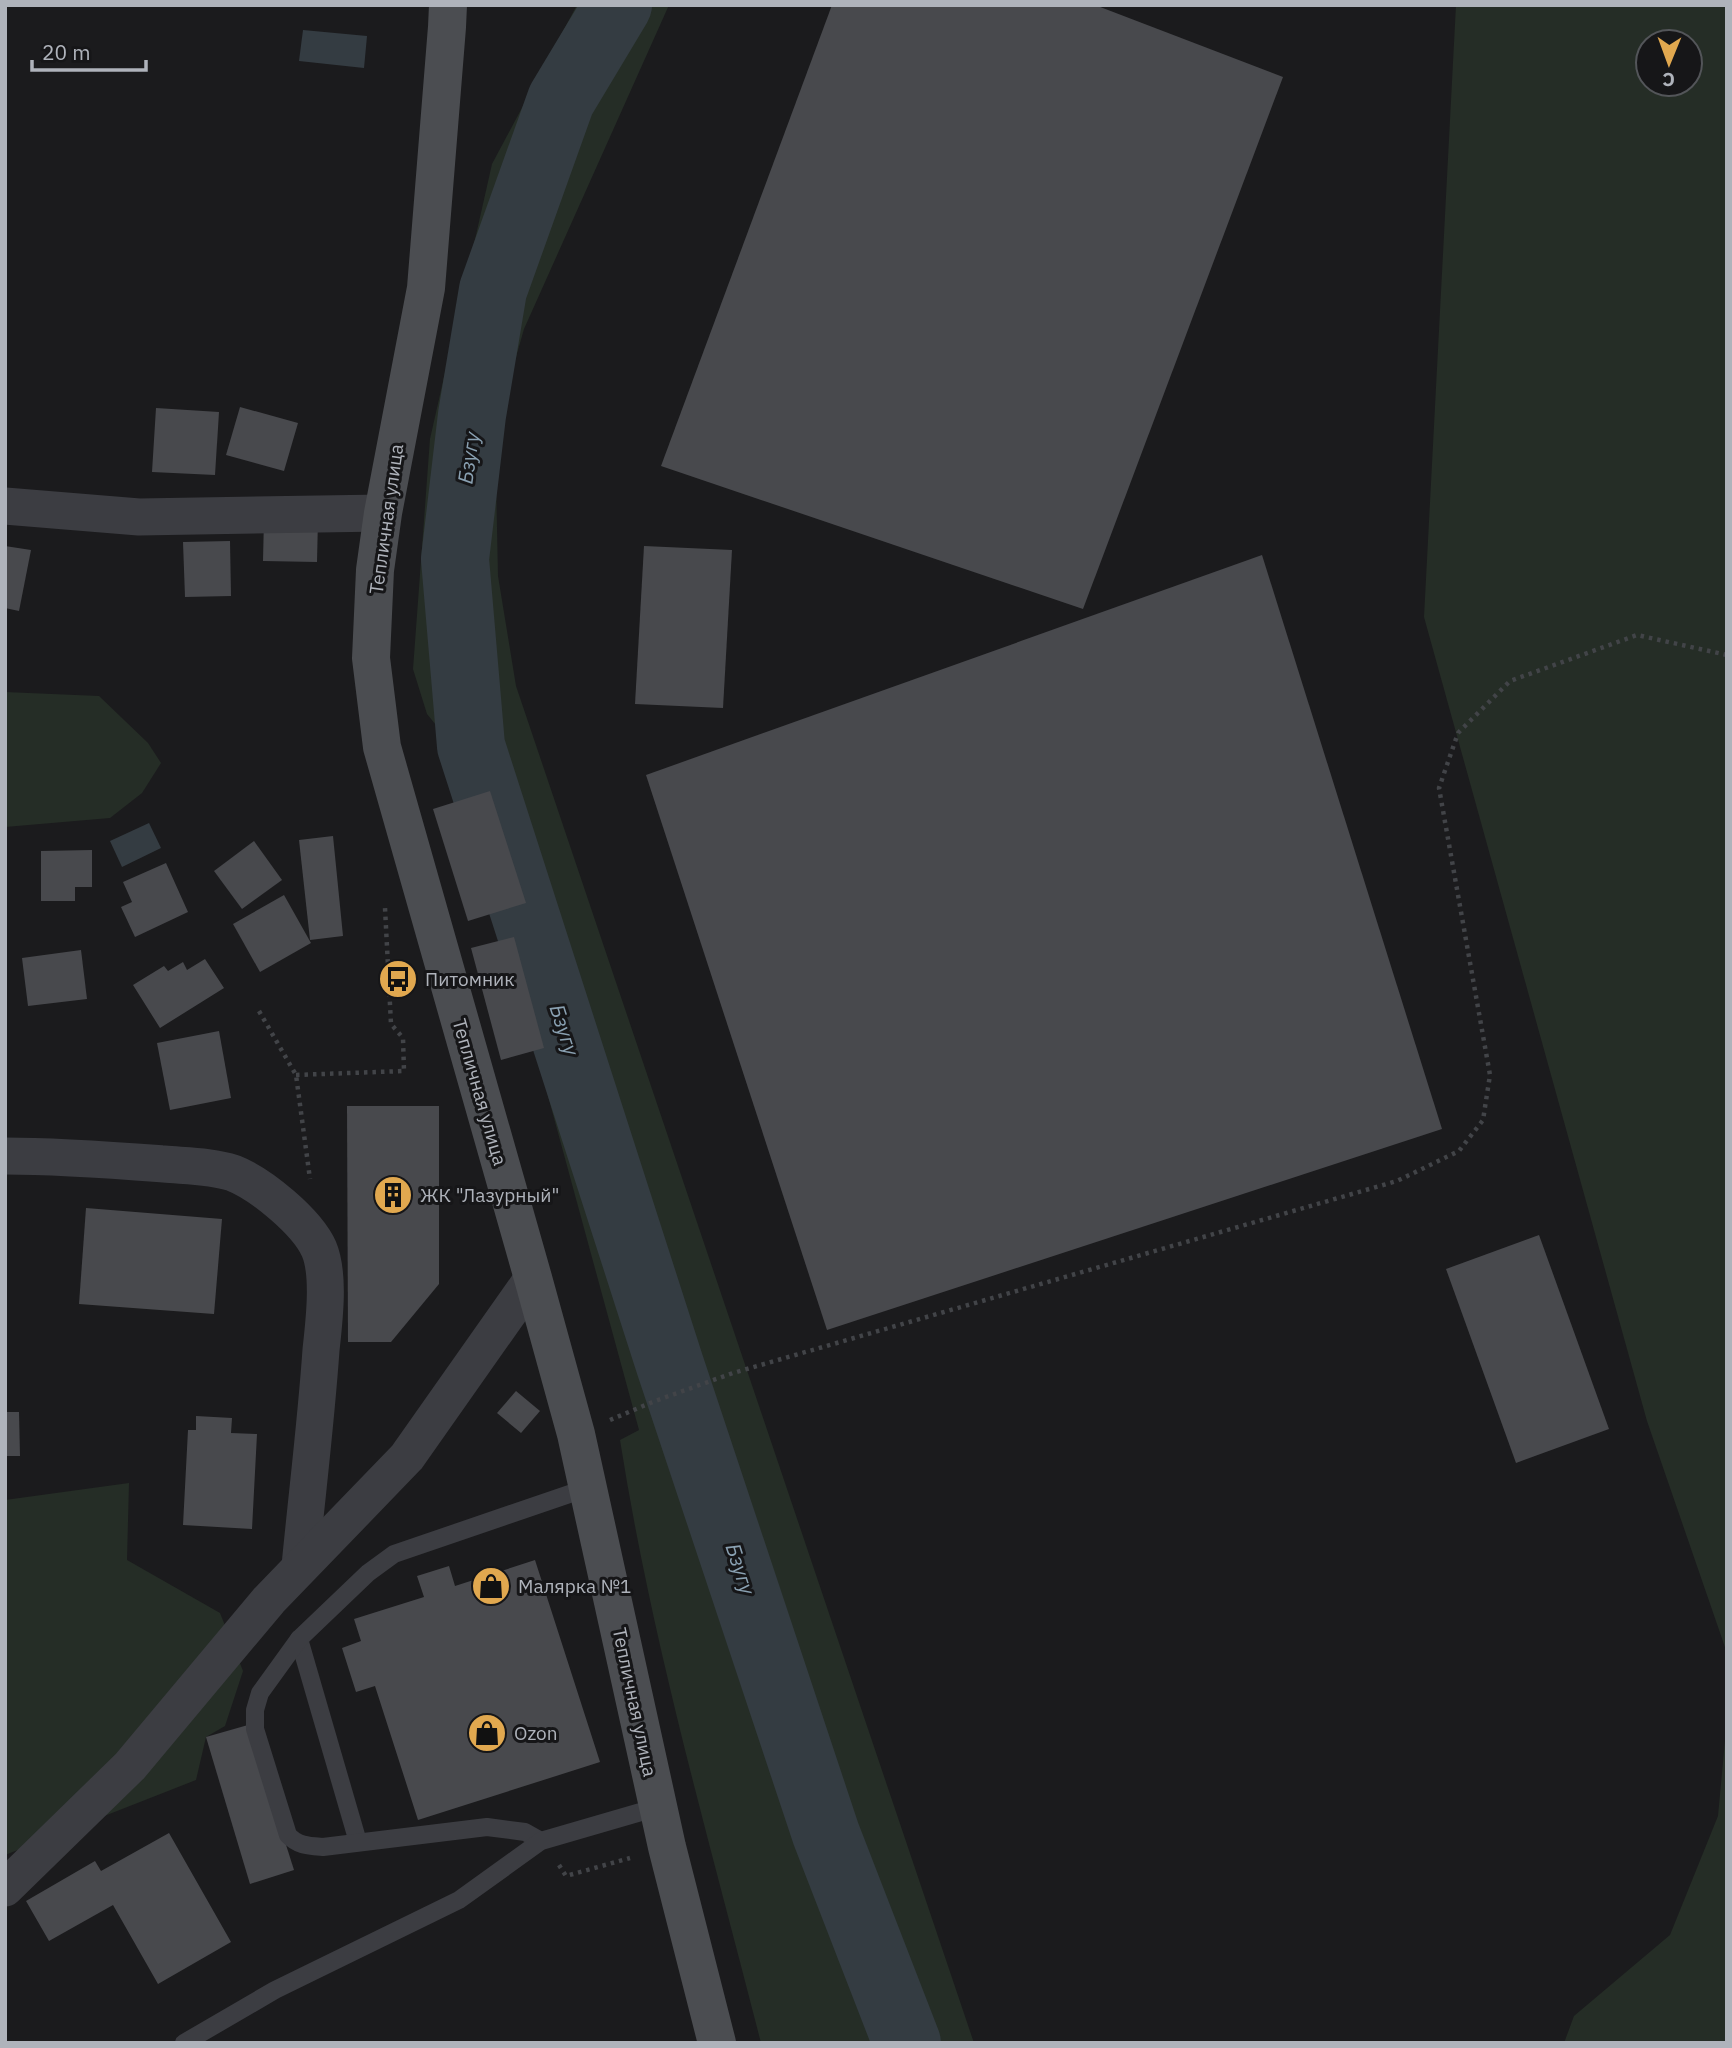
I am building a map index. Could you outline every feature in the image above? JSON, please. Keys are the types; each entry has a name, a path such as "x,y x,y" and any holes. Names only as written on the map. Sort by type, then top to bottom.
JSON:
{"street":[{"name":"Тепличная улица","path":"447,5 426,288 383,513 375,570 371,658 382,747 576,1434 658,1807 717,2043"},
{"path":"5,506 139,517 383,513"},
{"path":"5,1156 72,1156 232,1173 263,1189 300,1221 319,1250 324,1273 325,1300 300,1566"},
{"path":"5,1888 130,1766 269,1600 407,1457 534,1278"}],"lane":[{"path":"541,1841 525,1832 488,1827 323,1847 295,1842 288,1835 255,1729 255,1710 260,1693 299,1639 368,1573 394,1554 587,1488"},
{"path":"299,1639 358,1842"},
{"path":"184,2043 275,1990 459,1900 541,1841 658,1807"}],"path":[{"path":"576,1434 655,1401 733,1373 1397,1181 1459,1151 1483,1120 1490,1075 1439,788 1458,733 1510,681 1637,635 1727,655"},
{"path":"259,1011 296,1075 310,1182"},
{"path":"296,1075 404,1071 404,1038"},
{"path":"541,1841 566,1876 641,1855"}],"shaded area":[{"path":"577,5 669,5 524,329 495,431 498,576 516,686 974,2043 761,2043 683,1743 648,1592 620,1440 639,1430 542,1074 535,928 467,763 427,714 413,669 430,439 492,164"},
{"path":"1456,5 1727,5 1727,1653 1647,1421 1424,617"},
{"path":"303,30 367,36 364,68 299,61"},
{"path":"5,692 99,696 148,743 161,763 142,793 110,818 5,827"},
{"path":"149,823 161,848 122,867 110,841"},
{"path":"129,1483 127,1560 220,1613 243,1671 225,1726 206,1737 196,1780 5,1855 5,1500"},
{"path":"1727,1719 1727,2043 1564,2043 1574,2016 1670,1935 1718,1816"}],"building":[{"path":"832,5 1095,5 1283,77 1083,609 661,466"},
{"path":"240,407 298,423 284,471 226,455"},
{"path":"156,408 219,412 215,475 152,472"},
{"path":"264,518 318,519 317,562 263,561"},
{"path":"230,541 231,596 185,597 183,542"},
{"path":"5,546 31,550 19,611 5,608"},
{"path":"644,546 732,550 723,708 635,704"},
{"path":"1262,555 1442,1129 827,1330 646,775"},
{"path":"490,791 526,903 468,921 433,809"},
{"path":"333,836 343,936 310,940 299,840"},
{"path":"254,841 282,880 242,909 214,871"},
{"path":"92,850 92,887 75,887 75,901 41,901 41,851"},
{"path":"166,863 188,912 135,937 121,907 132,902 123,882"},
{"path":"284,895 311,943 260,972 233,924"},
{"path":"514,937 544,1048 501,1060 471,948"},
{"path":"81,950 87,999 28,1006 22,958"},
{"path":"205,959 224,988 160,1028 133,985 164,966 168,971 183,962 187,970"},
{"path":"219,1031 231,1098 170,1110 157,1043"},
{"name":"ЖК \"Лазурный\"","path":"347,1106 439,1106 439,1284 391,1342 348,1342"},
{"path":"86,1208 222,1219 214,1314 79,1304"},
{"path":"1539,1235 1609,1429 1516,1463 1446,1269"},
{"path":"516,1391 540,1411 521,1433 497,1413"},
{"path":"5,1412 19,1412 20,1456 5,1456"},
{"path":"196,1416 232,1418 231,1433 257,1434 252,1529 183,1525 188,1430 196,1430"},
{"path":"535,1560 600,1762 418,1820 375,1686 356,1692 342,1648 361,1641 354,1619 424,1597 417,1576 449,1566 455,1586"},
{"path":"248,1725 294,1870 250,1884 206,1737"},
{"path":"169,1833 231,1942 158,1984 113,1905 49,1941 26,1901 95,1861 101,1871"}],"waterway":[{"name":"Бзугу","path":"618,5 561,100 493,290 472,415 455,559 471,746 670,1365 826,1834 907,2043"}],"place":[{"name":"Питомник","path":"398,979"},
{"name":"ЖК \"Лазурный\"","path":"393,1195"},
{"name":"Малярка №1","path":"491,1586"},
{"name":"Ozon","path":"487,1733"}]}
